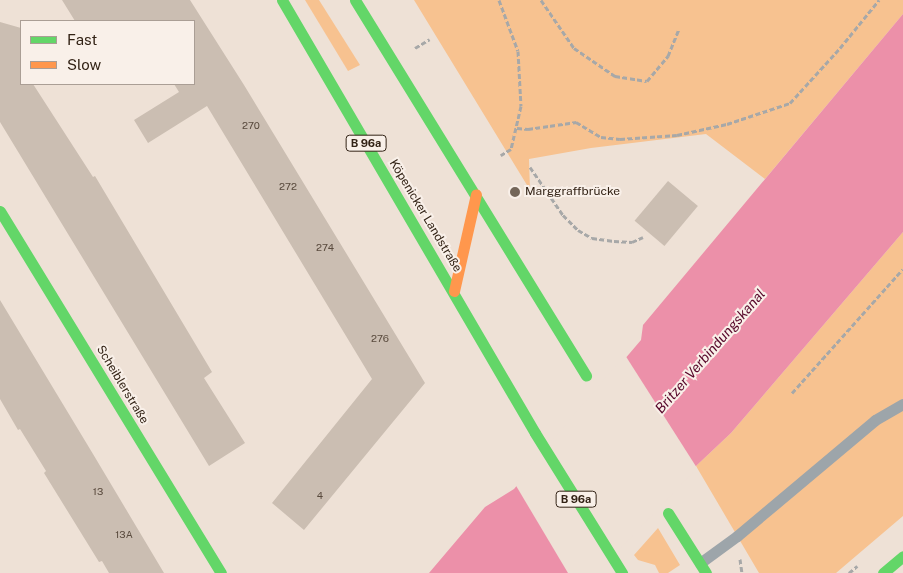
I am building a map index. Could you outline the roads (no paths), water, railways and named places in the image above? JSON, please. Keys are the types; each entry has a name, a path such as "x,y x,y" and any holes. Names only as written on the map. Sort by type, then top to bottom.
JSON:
{"main road":[{"name":"Köpenicker Landstraße","path":"282,0 454,291 535,433 620,570"},
{"path":"355,0 476,194 586,376"},
{"name":"Köpenicker Landstraße","path":"454,291 476,194"},
{"name":"Scheiblerstraße","path":"0,211 221,573"},
{"path":"668,513 703,568"},
{"path":"883,573 903,556"}],"lane":[{"path":"703,568 737,536 874,420 903,404"}],"water":[{"name":"Britzer Verbindungskanal","path":"903,14 903,232 731,433 696,466 593,573 429,573 485,507 514,489 641,340 643,325"}],"place":[{"name":"Marggraffbrücke","path":"515,192"}]}
